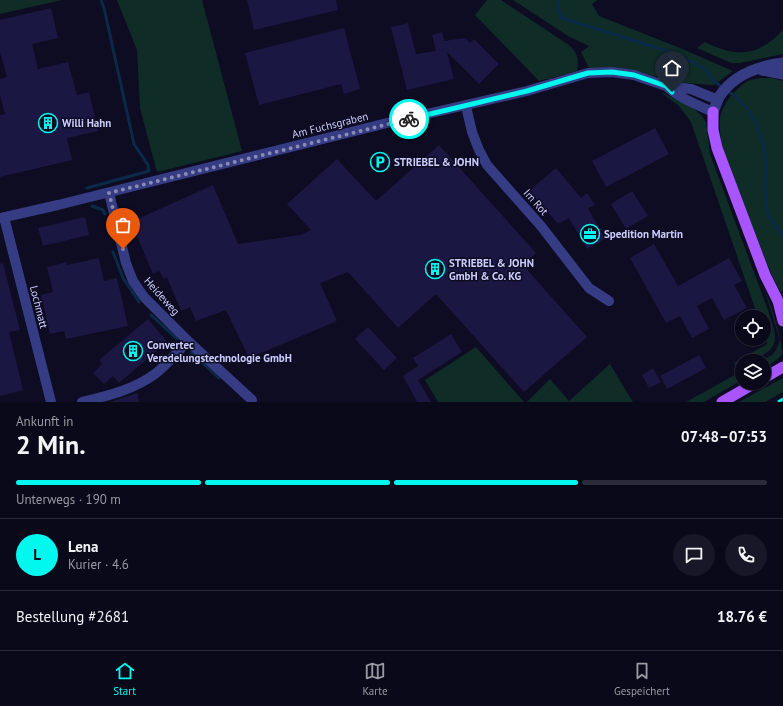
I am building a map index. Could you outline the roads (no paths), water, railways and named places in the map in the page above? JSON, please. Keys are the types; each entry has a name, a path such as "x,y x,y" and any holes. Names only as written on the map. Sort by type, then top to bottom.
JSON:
{"main road":[{"path":"713,112 713,130 717,148 762,268 780,304 783,321"},
{"path":"771,374 783,367"},
{"path":"722,402 743,390"}],"street":[{"path":"713,112 719,98 732,82 742,75 772,64 783,63"},
{"path":"756,69 776,71 783,74"},
{"name":"Am Fuchsgraben","path":"2,218 109,193 383,124 527,91 588,73 612,72 634,75 666,86 691,89 719,98"},
{"name":"Am Fuchsgraben","path":"666,86 672,92 713,112"},
{"name":"Im Rot","path":"466,106 472,132 487,165 541,226 589,288 609,302"},
{"name":"Heideweg","path":"109,193 126,263 133,281 144,297 188,341 252,400"},
{"name":"Lochmatt","path":"2,218 51,402"},
{"path":"82,402 111,395 136,385 154,374 188,341"}],"waterway":[{"path":"87,188 149,171 148,165 134,144 101,0"},
{"path":"558,0 558,10 562,18 664,50 686,59 706,70 715,82 736,97 747,108 754,119 763,143 766,163 765,183 767,211 771,220 783,236"},
{"path":"92,206 103,210 105,214"},
{"path":"113,252 123,278 139,302"},
{"path":"151,315 177,339"},
{"path":"191,352 219,378"}],"railway":[{"path":"778,402 783,399"}],"place":[{"name":"Willi Hahn","path":"48,123"},
{"name":"STRIEBEL & JOHN","path":"380,162"},
{"name":"Spedition Martin","path":"590,234"},
{"name":"STRIEBEL & JOHN GmbH & Co. KG","path":"435,269"},
{"name":"Convertec Veredelungstechnologie GmbH","path":"133,351"}]}
